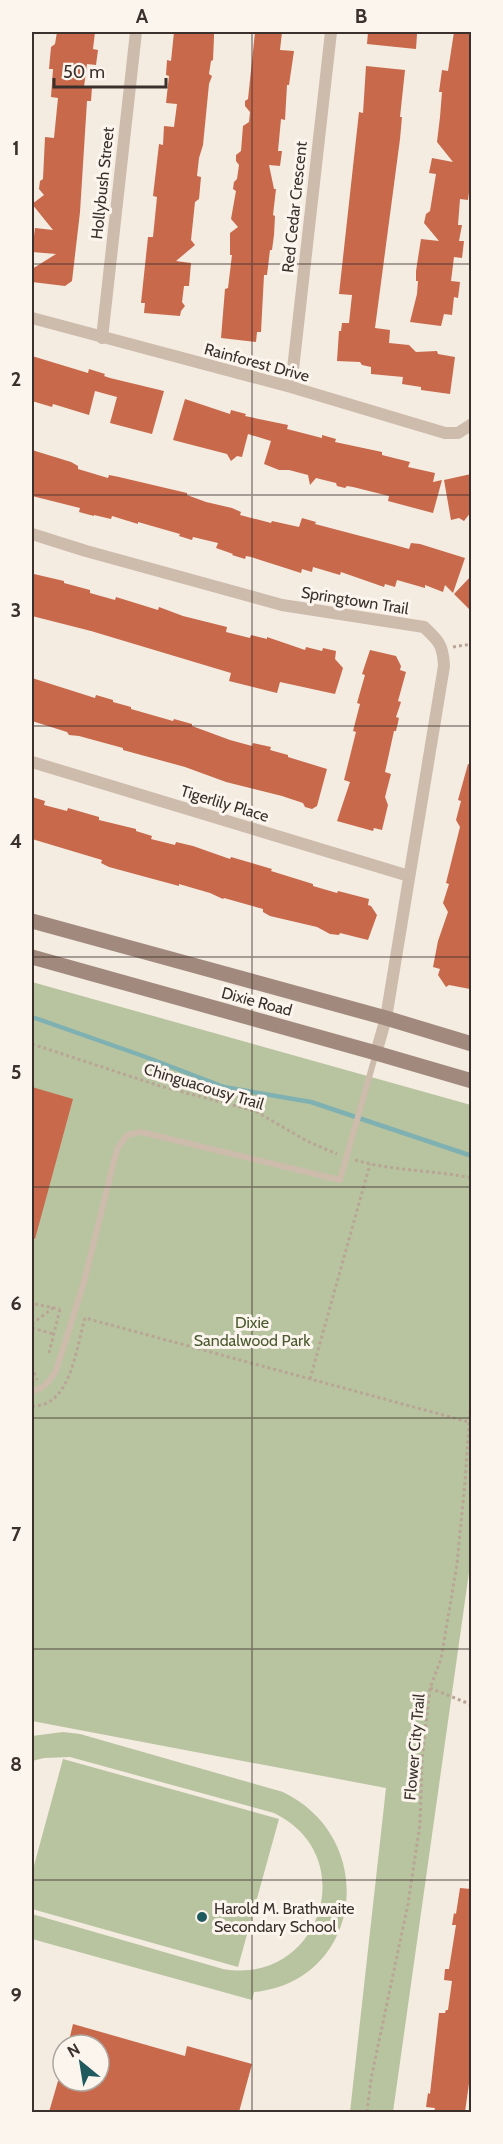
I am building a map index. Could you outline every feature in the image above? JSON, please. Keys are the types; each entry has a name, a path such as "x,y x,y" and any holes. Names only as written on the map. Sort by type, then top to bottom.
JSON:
{"main road":[{"name":"Dixie Road","path":"32,921 386,1018 471,1044"},
{"name":"Dixie Road","path":"32,957 471,1081"}],"street":[{"name":"Hollybush Street","path":"102,338 136,32"},
{"name":"Red Cedar Crescent","path":"291,387 331,32"},
{"name":"Rainforest Drive","path":"32,318 291,387 445,433 458,433 471,424"},
{"name":"Springtown Trail","path":"32,534 282,605 424,627 444,649"},
{"path":"376,1053 386,1018 444,666 444,649"},
{"name":"Tigerlily Place","path":"32,762 409,876"}],"lane":[{"path":"32,1391 49,1383 56,1371 75,1314 117,1149 127,1135 141,1132 340,1180 376,1053"}],"path":[{"path":"444,649 471,644"},
{"name":"Chinguacousy Trail","path":"32,1044 160,1086 255,1111 307,1141 346,1157 370,1164 443,1172 471,1178"},
{"path":"310,1379 370,1164"},
{"path":"35,1304 75,1314"},
{"path":"53,1308 32,1326 54,1334"},
{"path":"47,1361 60,1309"},
{"path":"32,1406 48,1404 66,1385 85,1318 469,1422"},
{"path":"32,1380 42,1374"},
{"name":"Flower City Trail","path":"367,2112 371,2079 412,1881 420,1824 422,1759 430,1688 441,1659 457,1564 471,1382"},
{"path":"430,1688 471,1705"}],"green space":[{"name":"Dixie Sandalwood Park","path":"32,982 471,1105 471,1558 393,2112 350,2112 386,1788 32,1721"},
{"path":"63,1732 80,1734 283,1792 314,1814 335,1842 345,1873 346,1906 337,1936 318,1963 291,1982 254,1992 252,2000 32,1939 32,1914 223,1969 257,1969 284,1958 305,1938 318,1914 323,1886 317,1858 301,1833 274,1813 70,1757 32,1761 32,1736"},
{"path":"63,1759 279,1819 238,1967 32,1909 32,1873"}],"building":[{"path":"57,32 95,32 93,49 98,50 96,65 87,64 84,87 92,87 91,101 87,101 80,212 72,281 65,286 32,282 32,269 56,254 32,252 32,237 35,228 53,230 32,204 44,195 39,189 40,181 43,179 45,137 54,138 58,98 51,97 53,69 49,69 51,47 55,44"},
{"path":"174,32 214,32 213,60 209,74 212,76 197,176 201,177 199,199 195,202 191,240 195,245 176,261 191,263 189,286 184,286 182,302 185,306 180,316 144,313 145,303 141,303 148,237 153,237 157,197 153,196 159,144 163,145 164,126 174,127 177,104 166,103 169,76 166,75 167,60 171,61"},
{"path":"255,32 282,32 280,50 294,51 289,85 287,85 285,120 281,119 278,151 282,151 280,166 269,165 274,189 276,189 273,215 275,216 274,235 267,275 264,275 261,332 257,332 256,342 221,338 225,289 228,288 232,255 230,255 230,233 238,227 231,219 236,191 233,189 234,182 237,179 239,165 236,155 241,151 243,126 249,122 250,112 245,106 245,101 248,99"},
{"path":"368,32 417,34 416,49 367,44"},
{"path":"454,32 471,32 469,167 471,167 471,177 468,200 460,199 458,225 462,225 459,241 464,241 462,258 454,257 451,281 460,282 458,298 454,297 452,315 444,314 441,326 410,322 417,294 416,271 421,239 439,241 424,223 426,214 430,211 436,174 429,173 432,158 453,162 437,142 442,70 448,71"},
{"path":"366,66 405,70 400,139 375,328 390,330 389,343 409,345 416,352 437,351 438,354 455,357 450,394 421,390 421,387 402,384 403,377 371,374 371,367 362,365 360,362 337,361 339,331 341,331 342,323 349,323 352,295 339,294 359,112 363,113"},
{"path":"32,356 88,373 89,369 110,378 164,391 152,434 110,423 117,397 95,391 89,415 53,404 52,407 32,401"},
{"path":"185,399 230,414 231,410 246,414 245,416 288,425 287,429 322,438 322,435 336,439 335,442 382,452 382,455 410,462 408,467 435,473 433,482 442,480 433,513 388,501 389,496 353,487 345,488 316,478 310,485 308,475 279,470 264,464 271,441 248,434 242,457 237,456 231,461 227,454 173,440"},
{"path":"32,450 71,462 78,466 78,469 108,478 109,475 187,493 187,495 206,502 232,508 241,512 240,515 271,523 272,521 299,527 302,518 316,522 315,524 409,549 411,543 420,544 465,558 453,593 445,585 443,592 425,585 425,588 397,580 395,587 385,584 384,587 341,572 340,575 313,567 312,572 302,569 301,573 251,557 246,556 245,559 232,555 216,548 218,543 193,537 192,540 179,536 180,534 112,516 111,519 94,516 79,512 80,508 32,496"},
{"path":"471,474 471,491 469,492 471,512 464,521 459,518 451,520 444,480"},
{"path":"34,574 64,581 64,583 90,590 90,593 115,600 116,597 158,610 159,607 183,616 227,627 226,632 250,638 251,635 267,639 267,637 305,650 306,647 322,651 323,648 336,651 335,659 343,668 335,694 280,682 277,693 229,681 231,673 91,631 32,616 32,577"},
{"path":"471,576 471,611 454,594"},
{"path":"370,650 396,656 401,666 400,670 406,672 398,701 401,702 396,717 399,718 385,772 391,774 385,797 388,805 382,830 374,828 373,831 337,821 350,782 344,780 356,732 353,731 360,704 357,703 365,675 362,674"},
{"path":"32,678 95,698 96,695 113,700 131,709 192,724 192,726 230,740 252,746 253,743 271,747 270,750 327,769 317,806 312,809 305,807 303,803 282,796 226,782 185,767 123,750 123,748 69,735 67,732 32,721"},
{"path":"468,764 471,765 470,989 449,985 446,987 438,975 440,969 433,967 438,941 448,912 443,903 460,827 456,820 461,801 458,800"},
{"path":"32,797 45,801 44,805 67,811 68,808 99,817 99,820 136,829 136,831 152,836 151,839 175,845 176,842 193,846 230,859 231,857 272,869 271,871 313,884 313,886 369,899 368,905 377,915 368,940 340,933 339,935 330,934 317,927 270,916 263,912 263,909 223,899 179,884 179,886 109,867 101,863 102,860 32,839"},
{"path":"32,1087 73,1099 35,1239 32,1238"},
{"path":"460,1888 471,1889 471,2069 465,2112 434,2112 435,2108 426,2107 428,2093 430,2094 439,2013 445,2013 448,2010 452,1981 444,1980 445,1969 449,1969 456,1925 452,1925"},
{"path":"73,2024 104,2033 71,2033"},
{"path":"111,2035 185,2056 187,2046 252,2064 239,2112 49,2112 55,2093 111,2093"}],"waterway":[{"path":"32,1017 224,1087 311,1102 472,1156"}],"place":[{"name":"Harold M. Brathwaite Secondary School","path":"202,1917"}]}
